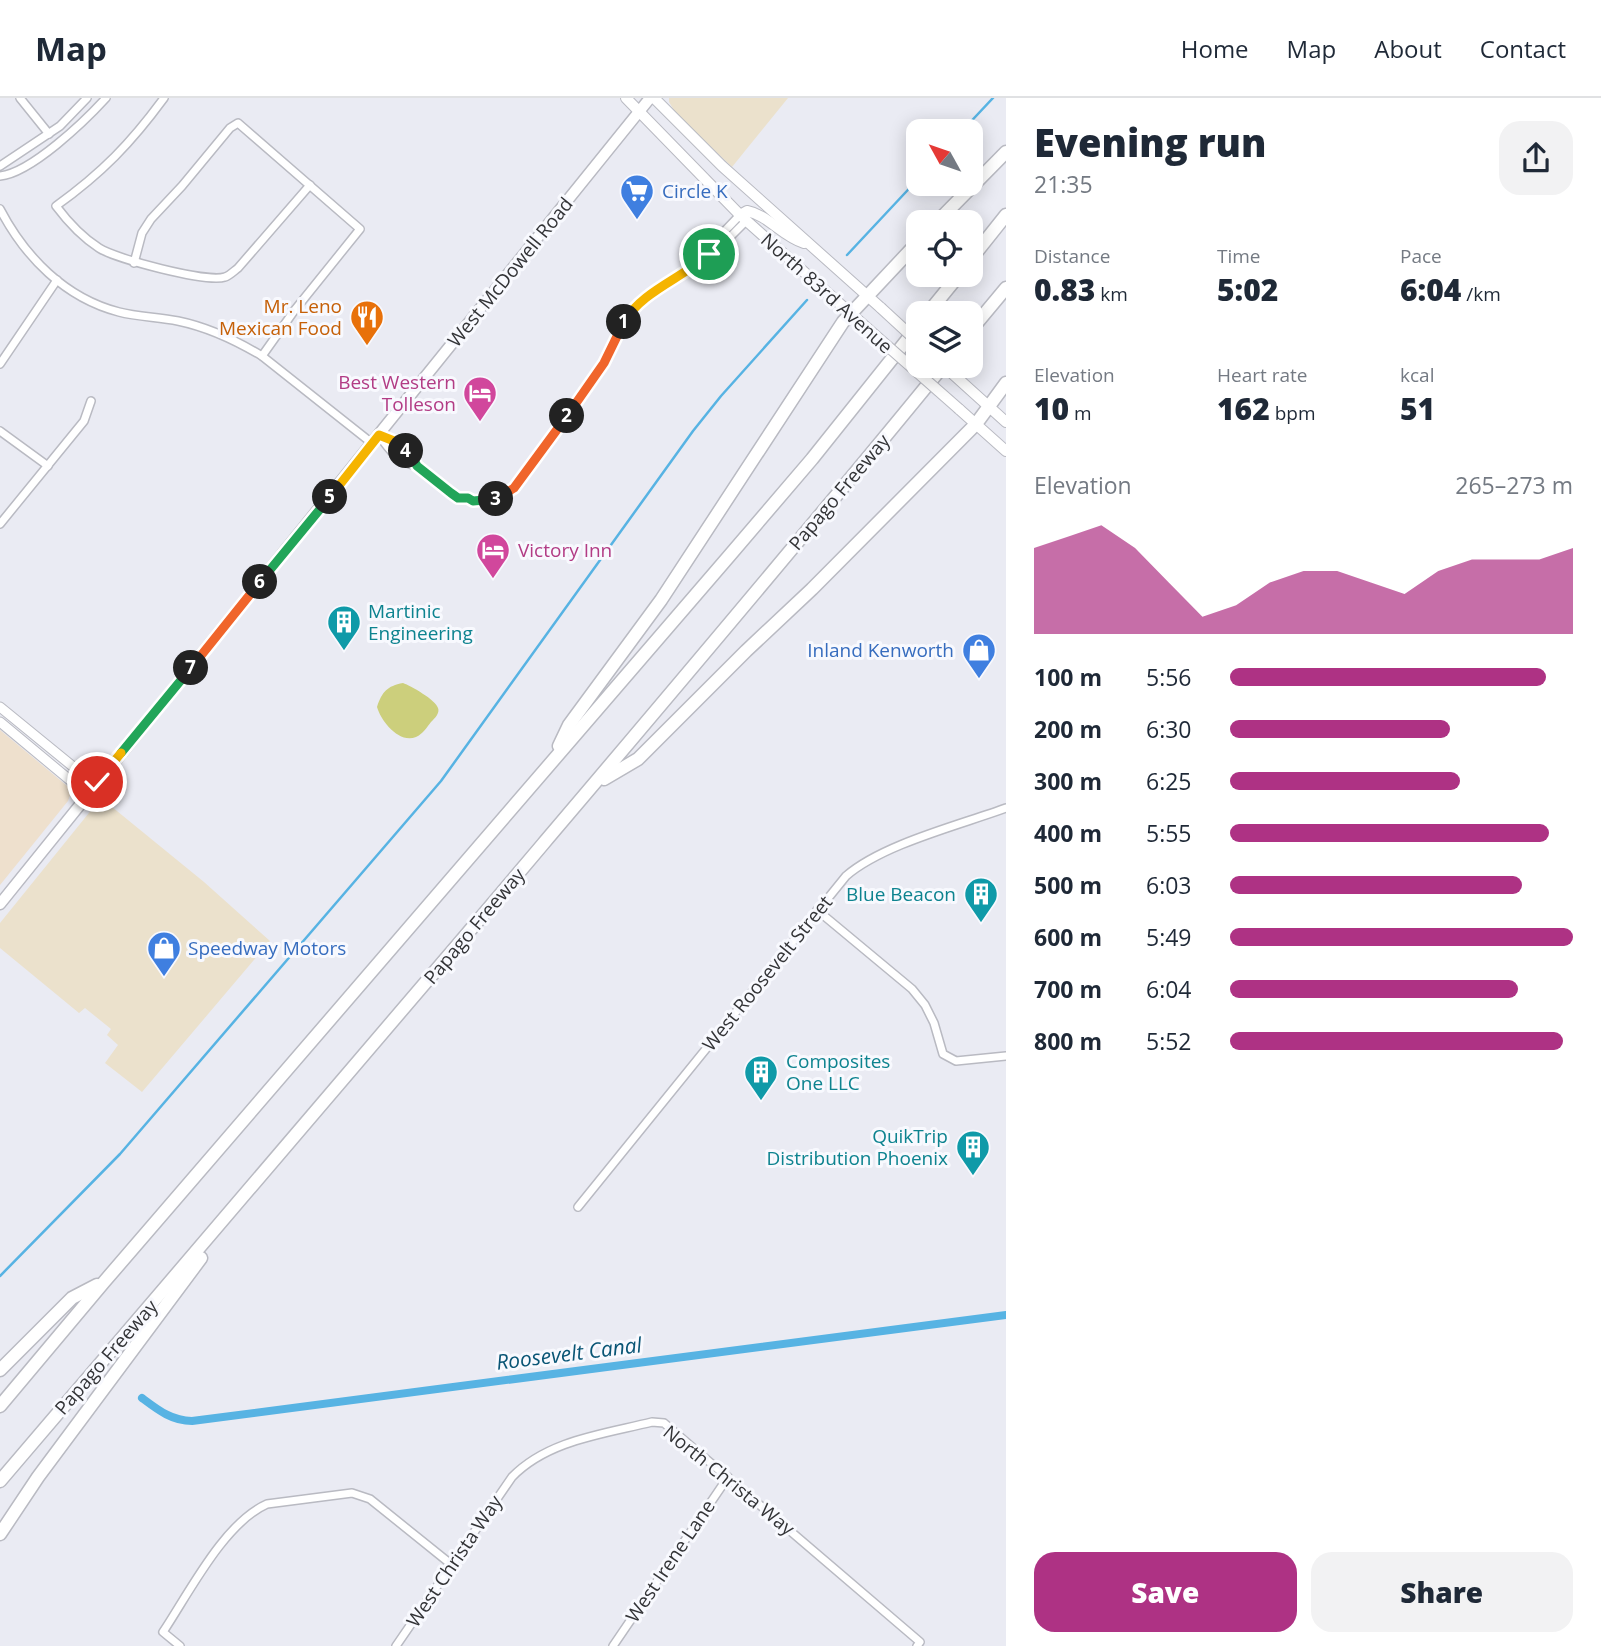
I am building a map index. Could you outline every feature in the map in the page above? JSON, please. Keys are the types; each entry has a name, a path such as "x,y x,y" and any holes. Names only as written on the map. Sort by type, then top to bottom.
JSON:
{"highway":[{"path":"949,210 1006,152"},
{"path":"983,244 1006,215"},
{"path":"552,762 569,725 661,600 850,313 906,254"},
{"path":"937,301 949,287"},
{"path":"983,316 1006,288"},
{"path":"0,1406 803,468 906,341"},
{"name":"Papago Freeway","path":"0,1481 244,1198 934,378"},
{"path":"594,784 638,759 976,424 1006,383"},
{"path":"0,1534 38,1477 164,1311 244,1198"},
{"path":"0,1370 72,1298 104,1282"}],"main road":[{"name":"North 83rd Avenue","path":"626,98 743,218 1006,451"},
{"name":"North 83rd Avenue","path":"652,98 722,166 906,330"},
{"name":"West McDowell Road","path":"0,904 652,98"},
{"path":"743,218 747,211 756,214 790,238 808,244"},
{"path":"957,378 1006,422"}],"street":[{"path":"20,98 49,134"},
{"path":"0,166 49,134 87,98"},
{"path":"0,176 27,164 67,136 106,98"},
{"path":"152,98 162,101 117,156 90,181 56,206 66,220 98,247 134,263 212,278 226,277 238,268 310,185"},
{"path":"134,263 142,233 151,219 230,128 238,123 360,229 294,311 262,356"},
{"path":"0,209 22,246 57,280 83,297 119,312 196,325 244,345 376,440 397,443 412,456 417,466 458,498 473,501 494,500 506,495 523,477 597,374 623,323 636,306 654,291 689,271 713,250 717,239 743,218"},
{"path":"0,364 57,280"},
{"path":"0,524 84,421 91,401"},
{"path":"0,431 48,466"},
{"path":"0,707 87,778 92,789"},
{"path":"0,722 77,786 92,789"},
{"name":"West Roosevelt Street","path":"578,1207 846,876 867,861 899,846 1006,808"},
{"path":"817,910 912,989 925,1005 934,1023 943,1054 956,1062 1006,1056"},
{"name":"North Christa Way","path":"512,1476 526,1462 545,1451 652,1422 664,1423 919,1644"},
{"name":"West Christa Way","path":"396,1646 512,1476"},
{"name":"West Irene Lane","path":"613,1646 728,1477"},
{"path":"180,1646 163,1632 229,1532 253,1510 267,1504 352,1493 370,1499 452,1565"}],"shaded area":[{"path":"669,98 788,98 732,167 677,115"},
{"path":"0,730 72,790 68,801 0,885"},
{"path":"101,798 204,882 270,941 142,1092 105,1063 118,1045 107,1035 111,1029 85,1008 79,1013 0,948 0,923"}],"green space":[{"path":"403,683 428,697 438,710 437,715 416,737 397,734 382,719 377,707 386,690"}],"waterway":[{"path":"973,119 993,98"},
{"path":"847,255 906,192"},
{"path":"0,1276 120,1154 441,781 693,431 807,300"},
{"name":"Roosevelt Canal","path":"142,1398 172,1417 192,1421 1006,1315"}],"place":[{"name":"Circle K","path":"637,221"},
{"name":"Mr. Leno Mexican Food","path":"367,347"},
{"name":"Best Western Tolleson","path":"480,423"},
{"name":"Victory Inn","path":"493,580"},
{"name":"Martinic Engineering","path":"344,652"},
{"name":"Inland Kenworth","path":"979,680"},
{"name":"Blue Beacon","path":"981,924"},
{"name":"Speedway Motors","path":"164,978"},
{"name":"Composites One LLC","path":"761,1102"},
{"name":"QuikTrip Distribution Phoenix","path":"973,1177"}],"route":[{"path":"97,782 379,435 394,441 412,456 417,466 458,498 484,501 506,495 523,477 597,374 627,316 647,296 689,271 709,254"}]}
